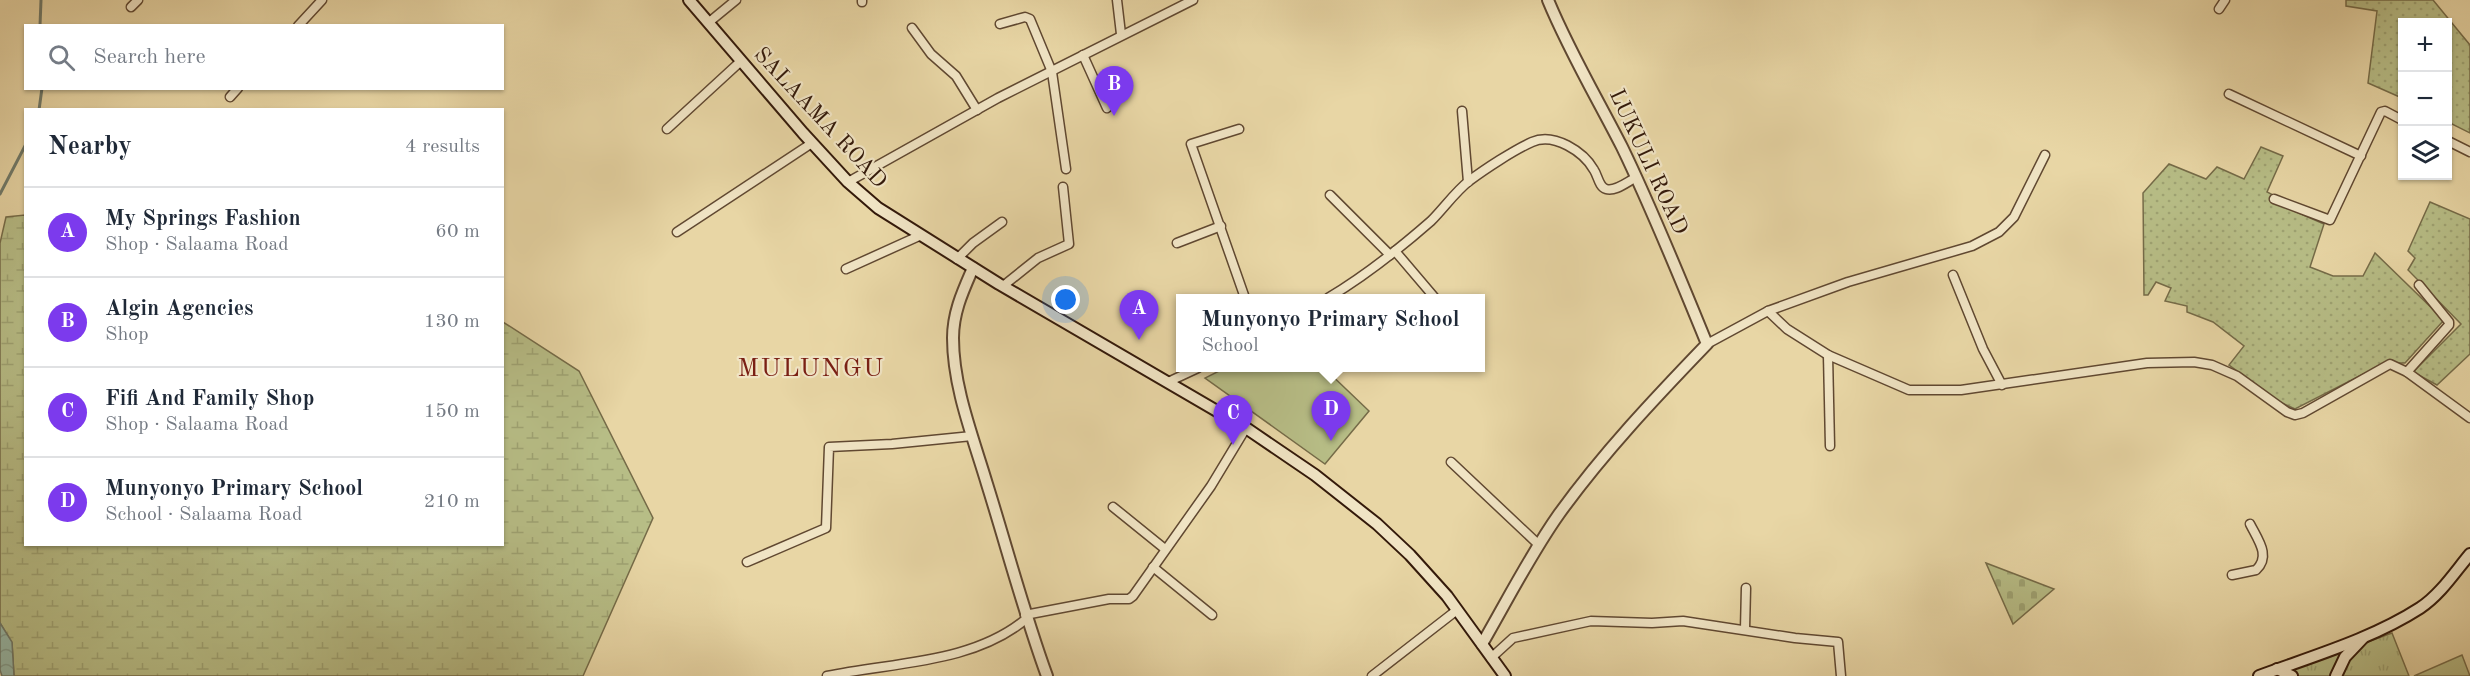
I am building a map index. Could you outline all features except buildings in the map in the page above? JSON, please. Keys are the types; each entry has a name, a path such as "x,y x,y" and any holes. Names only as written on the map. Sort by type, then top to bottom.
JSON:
{"main road":[{"name":"SALAAMA ROAD","path":"689,0 812,143 848,182 878,208 957,259 1246,428 1315,475 1377,524 1410,555 1457,610 1505,676"},
{"name":"LUKULI ROAD","path":"1548,0 1560,29 1623,149 1660,229 1707,344"},
{"path":"973,268 958,303 953,336 955,365 972,436 1026,617 1047,676"},
{"path":"1482,644 1560,513 1638,416 1707,344"},
{"path":"2259,676 2366,636 2420,608 2449,580 2470,554"},
{"path":"2336,676 2345,657 2366,636"},
{"path":"2277,669 2292,676"}],"street":[{"path":"131,7 138,0"},
{"path":"300,24 322,0"},
{"path":"708,23 736,0"},
{"path":"1117,0 1121,34"},
{"path":"848,182 977,110 1121,34 1193,0"},
{"path":"2218,9 2225,0"},
{"path":"1000,24 1025,17 1030,19 1052,72 1066,169"},
{"path":"912,28 931,54 956,76 977,110"},
{"path":"1083,55 1107,108"},
{"path":"667,129 741,61"},
{"path":"230,97 235,90"},
{"path":"2229,94 2361,156"},
{"path":"1462,111 1468,182"},
{"path":"2274,199 2330,220 2334,218 2381,112 2385,111 2398,118"},
{"path":"1239,129 1191,144 1221,226 1233,271 1243,294"},
{"path":"1335,294 1393,253 1432,219 1468,182 1534,141 1563,144 1583,155 1594,170 1602,187 1608,190 1635,178"},
{"path":"676,232 812,143"},
{"path":"2452,143 2470,152"},
{"path":"1707,344 1768,311 1848,282 1972,246 1999,232 2014,217 2045,155"},
{"path":"1003,286 1038,258 1069,244 1063,188"},
{"path":"1330,195 1393,253 1431,294"},
{"path":"957,259 973,243 1002,222"},
{"path":"1177,243 1221,226"},
{"path":"846,269 919,236"},
{"path":"1953,275 1983,349 2002,385"},
{"path":"2407,372 2449,325 2420,285"},
{"path":"1768,311 1787,329 1828,355 1909,390 1961,390 2147,363 2193,362 2212,365 2237,376 2287,412 2295,415 2303,413 2390,364 2407,372 2470,418"},
{"path":"1828,355 1830,446"},
{"path":"1168,382 1189,372"},
{"path":"827,676 966,650 997,639 1013,630 1026,617 1109,599 1129,599 1211,486 1246,428"},
{"path":"747,562 826,528 829,447 892,444 972,436"},
{"path":"1451,462 1539,545"},
{"path":"1113,507 1165,549"},
{"path":"2232,575 2256,570 2264,559 2264,552 2250,524"},
{"path":"1153,567 1212,615"},
{"path":"1745,629 1746,588"},
{"path":"1372,676 1457,610"},
{"path":"1491,658 1512,638 1591,621 1652,623 1683,621 1838,642 1841,676"}],"green space":[{"path":"2346,0 2433,0 2448,18 2398,18 2398,96 2368,83 2377,11 2346,6"},
{"path":"2452,23 2470,45 2470,133 2452,124"},
{"path":"2261,147 2283,156 2267,192 2281,199 2278,204 2324,224 2310,267 2333,276 2363,276 2375,253 2444,320 2405,363 2385,363 2295,409 2280,402 2229,365 2244,346 2213,322 2187,312 2187,306 2165,301 2171,288 2156,282 2148,295 2144,295 2143,193 2169,164 2206,179 2217,167 2244,179"},
{"path":"2430,202 2470,219 2470,354 2437,385 2413,372 2461,324 2408,270 2415,258 2408,251"},
{"path":"24,215 24,546 504,546 504,323 579,371 653,518 583,676 14,676 12,643 0,623 0,243 6,217"},
{"path":"1217,372 1328,372 1369,411 1325,464 1205,378"},
{"path":"1986,563 2054,589 2013,624"},
{"path":"2392,633 2409,676 2274,676"},
{"path":"2462,655 2470,676 2414,676"}],"water":[{"path":"0,623 12,642 14,676 2,676 0,670"}],"waterway":[{"path":"40,24 41,0"},
{"path":"39,108 42,90"},
{"path":"0,194 24,148"}],"place":[{"name":"Algin Agencies","path":"1114,116"},
{"name":"My Springs Fashion","path":"1139,340"},
{"name":"Munyonyo Primary School","path":"1331,441"},
{"name":"Fifi And Family Shop","path":"1233,445"}],"district":[{"name":"MULUNGU","path":"811,369"}]}
